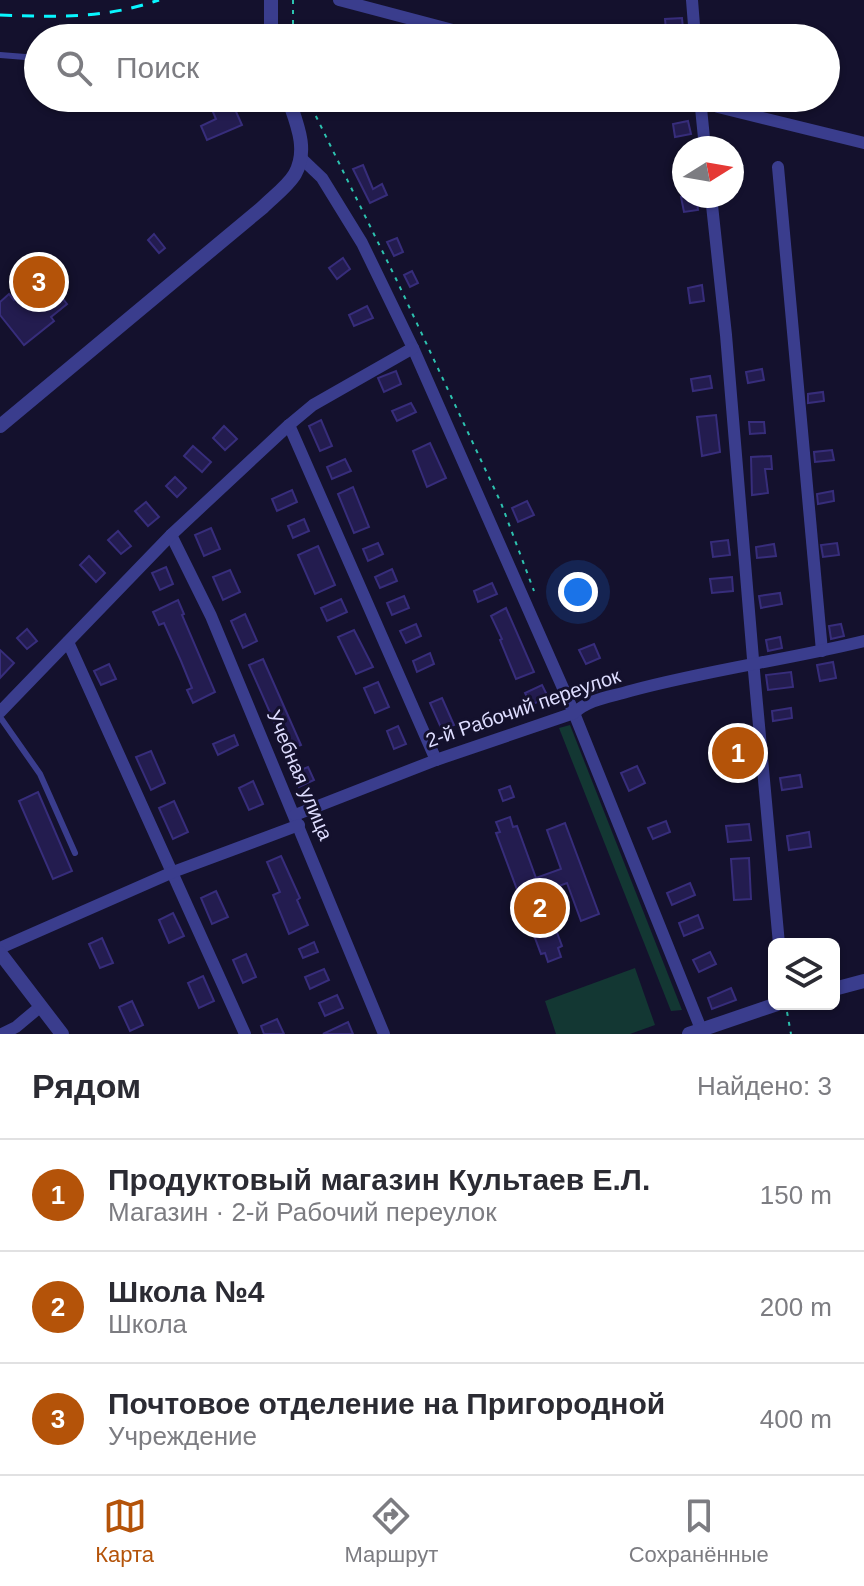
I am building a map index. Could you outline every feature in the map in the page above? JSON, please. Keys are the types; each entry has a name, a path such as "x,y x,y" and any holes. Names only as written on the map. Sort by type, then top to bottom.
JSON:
{"street":[{"path":"271,0 271,24"},
{"path":"339,0 430,24"},
{"path":"692,0 694,24"},
{"path":"0,426 263,207 294,176 301,158 299,130 293,112"},
{"path":"703,112 704,136"},
{"path":"738,112 864,143"},
{"path":"301,158 322,178 362,243 413,348 574,713 698,1032 768,1007"},
{"path":"778,167 822,651"},
{"path":"712,208 778,938"},
{"path":"0,714 171,535 289,425 313,405 413,348"},
{"path":"289,425 436,760"},
{"name":"Учебная улица","path":"171,535 211,616 384,1034"},
{"name":"2-й Рабочий переулок","path":"0,950 436,760 574,713 584,704 661,683 864,641"},
{"path":"68,642 245,1034"},
{"path":"0,950 62,1034"},
{"path":"840,987 864,981"},
{"path":"2,1034 16,1027 41,1006"}],"lane":[{"path":"0,55 24,57"},
{"path":"0,714 40,774 75,853"}],"path":[{"path":"293,0 293,24"},
{"path":"314,112 501,503 538,603"},
{"path":"786,1010 791,1034"}],"green space":[{"path":"570,725 682,1010 671,1011 559,728"},
{"path":"635,968 655,1025 630,1034 556,1034 545,1001"}],"building":[{"path":"682,18 683,24 665,24 665,19"},
{"path":"213,112 236,112 242,125 207,140 201,126 216,119"},
{"path":"688,121 691,134 675,136 673,124"},
{"path":"363,165 373,189 382,184 387,195 370,203 353,169"},
{"path":"683,208 698,208 698,210 684,212"},
{"path":"154,234 165,248 159,253 148,240"},
{"path":"397,238 403,252 394,256 387,242"},
{"path":"343,258 350,269 337,279 329,268"},
{"path":"40,270 67,304 51,317 54,321 24,345 0,315 0,302 9,294 14,300 29,288 24,282"},
{"path":"412,271 418,283 410,287 404,275"},
{"path":"702,285 704,301 690,303 688,288"},
{"path":"367,306 373,318 354,326 349,315"},
{"path":"762,369 764,380 748,383 746,372"},
{"path":"396,371 401,384 384,392 378,378"},
{"path":"710,376 712,388 693,391 691,379"},
{"path":"823,392 824,401 808,403 808,394"},
{"path":"411,403 416,412 397,421 392,411"},
{"path":"716,415 720,452 702,456 697,417"},
{"path":"321,420 332,446 320,451 309,426"},
{"path":"749,422 764,422 765,433 750,434"},
{"path":"224,426 237,439 225,450 213,438"},
{"path":"430,443 446,478 427,487 413,451"},
{"path":"193,446 211,462 202,472 184,456"},
{"path":"832,450 834,460 815,462 814,452"},
{"path":"771,456 772,469 765,469 768,493 752,495 751,457"},
{"path":"345,459 351,471 332,479 327,467"},
{"path":"175,477 186,488 177,497 166,486"},
{"path":"353,487 369,527 354,533 338,494"},
{"path":"292,490 297,502 277,511 272,499"},
{"path":"833,491 834,501 818,504 817,494"},
{"path":"527,501 534,515 518,522 512,508"},
{"path":"146,502 159,517 148,526 135,511"},
{"path":"304,519 309,531 293,538 288,526"},
{"path":"211,528 220,549 204,556 195,535"},
{"path":"118,531 131,546 121,554 108,540"},
{"path":"728,540 730,555 713,557 711,542"},
{"path":"378,543 383,554 368,561 363,549"},
{"path":"837,543 839,555 823,557 821,545"},
{"path":"774,544 776,556 757,558 756,547"},
{"path":"318,546 335,585 315,594 298,555"},
{"path":"89,556 105,573 96,582 80,565"},
{"path":"166,567 173,584 160,590 152,573"},
{"path":"392,569 397,581 380,588 375,577"},
{"path":"230,570 240,592 223,600 213,577"},
{"path":"732,577 733,591 712,593 710,579"},
{"path":"492,583 497,594 478,602 474,591"},
{"path":"780,593 782,604 761,608 759,596"},
{"path":"404,596 409,608 392,615 387,603"},
{"path":"341,599 347,612 327,621 321,608"},
{"path":"178,600 215,692 193,703 187,690 192,688 181,661 164,623 159,625 153,612"},
{"path":"506,608 534,672 516,679 491,616"},
{"path":"245,614 257,641 243,648 231,621"},
{"path":"416,624 421,636 406,643 400,631"},
{"path":"841,624 844,636 831,639 829,626"},
{"path":"27,629 37,641 27,649 17,638"},
{"path":"354,630 373,667 356,674 338,637"},
{"path":"780,637 782,648 768,651 766,640"},
{"path":"594,644 600,658 586,664 579,650"},
{"path":"0,650 14,663 0,678"},
{"path":"430,653 434,664 417,672 413,661"},
{"path":"263,659 301,745 287,751 249,665"},
{"path":"833,662 836,678 820,681 817,665"},
{"path":"109,664 116,679 101,685 94,671"},
{"path":"791,672 793,687 768,690 766,675"},
{"path":"598,677 603,688 584,696 580,685"},
{"path":"378,682 389,707 375,713 364,688"},
{"path":"542,685 548,697 531,705 525,693"},
{"path":"442,698 454,725 442,730 430,703"},
{"path":"791,708 792,718 773,721 772,711"},
{"path":"398,726 406,744 394,749 387,731"},
{"path":"234,735 238,745 218,755 213,744"},
{"path":"742,737 747,775 731,777 728,758 720,760 717,740"},
{"path":"151,751 165,783 151,790 136,757"},
{"path":"637,766 645,783 629,791 621,773"},
{"path":"308,767 314,780 299,787 293,773"},
{"path":"800,775 802,787 782,790 780,778"},
{"path":"253,781 263,804 249,810 239,788"},
{"path":"510,786 514,797 503,801 499,790"},
{"path":"38,792 72,871 53,879 19,801"},
{"path":"174,801 188,832 173,839 159,808"},
{"path":"510,817 513,827 517,826 536,878 561,869 547,830 565,823 599,914 581,921 567,883 542,892 562,946 558,948 561,957 548,962 545,953 541,954 496,833 500,832 496,822"},
{"path":"666,821 670,832 653,839 648,828"},
{"path":"749,824 751,840 728,842 726,826"},
{"path":"809,832 811,847 789,850 787,836"},
{"path":"281,856 308,925 289,934 273,895 280,892 267,862"},
{"path":"749,858 751,899 734,900 731,859"},
{"path":"690,883 695,895 672,905 667,893"},
{"path":"216,891 228,917 212,924 201,898"},
{"path":"173,913 184,936 169,943 159,920"},
{"path":"698,915 703,928 684,936 679,923"},
{"path":"102,938 113,963 100,968 89,944"},
{"path":"314,942 318,952 303,958 299,949"},
{"path":"710,952 716,964 699,972 693,960"},
{"path":"246,954 256,977 243,983 233,960"},
{"path":"324,969 329,980 310,989 305,977"},
{"path":"203,976 214,1001 199,1008 188,983"},
{"path":"731,988 736,1000 712,1009 708,998"},
{"path":"337,995 343,1008 325,1016 319,1003"},
{"path":"132,1001 143,1025 130,1031 119,1007"},
{"path":"277,1019 284,1034 264,1034 261,1026"},
{"path":"348,1022 353,1034 323,1034"}],"railway":[{"path":"0,15 100,14 159,0"}],"place":[{"name":"Почтовое отделение на Пригородной","path":"39,282"},
{"name":"Продуктовый магазин Культаев Е.Л.","path":"738,753"},
{"name":"Школа №4","path":"540,908"}]}
